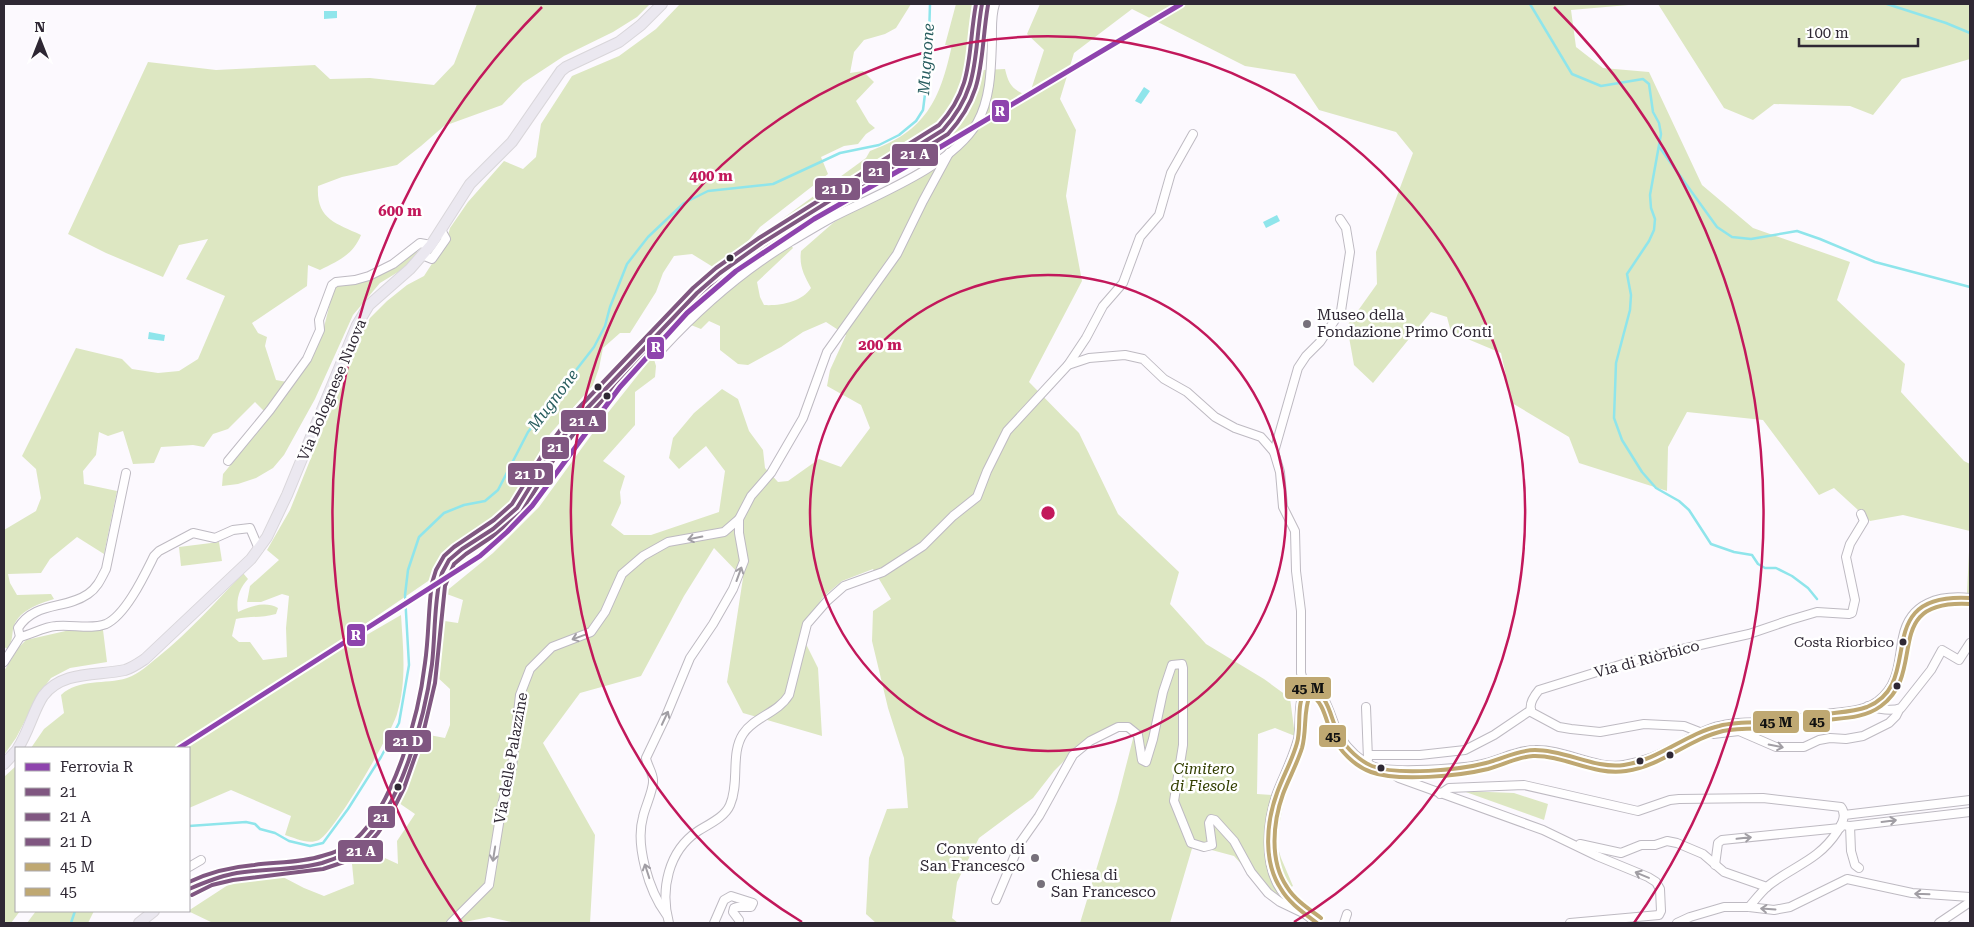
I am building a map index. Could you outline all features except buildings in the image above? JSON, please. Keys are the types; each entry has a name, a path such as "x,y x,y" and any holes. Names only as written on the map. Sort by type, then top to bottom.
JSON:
{"main road":[{"name":"Via Bolognese Nuova","path":"18,747 25,737 43,697 54,685 73,677 127,670 145,659 251,559 259,549 287,495 357,324 370,305 431,244 470,184 512,142 561,71 619,42 661,4"},
{"path":"190,889 228,873 319,864 335,860 347,854 370,835 394,793 422,716 429,686 438,592 446,564 458,552 510,514 521,502 551,452 577,418 661,328 705,285 754,248 943,130 954,121 961,111 972,87 982,4"},
{"name":"Via Bolognese Nuova","path":"4,764 15,751"}],"street":[{"path":"660,353 691,319 755,266 831,218 905,181 949,153 968,136 983,110 991,66 992,17 995,4"},
{"path":"668,919 667,883 672,861 689,838 724,814 729,807 736,785 737,749 739,742 749,726 769,714 786,700 789,695 807,624 827,600 844,586 883,572 924,546 953,516 977,497 1006,431 1068,365 1086,338 1103,306 1124,284 1140,237 1159,215 1171,173 1193,134"},
{"path":"668,919 658,902 641,850 640,833 642,818 654,780 646,758 690,658 734,589 744,561 739,533 739,519 751,496 771,473 803,418 827,352 897,254 949,153"},
{"path":"1274,452 1298,368 1306,356 1320,342 1341,311 1350,252 1346,228 1340,219"},
{"path":"422,255 432,259 446,239 441,230"},
{"path":"228,461 270,410 306,359 320,330 319,320 332,285 336,282 369,276 393,264 420,243 431,244"},
{"path":"1068,365 1089,358 1125,355 1143,360 1164,379 1187,392 1215,417 1235,428 1261,437 1274,452 1280,472 1283,506 1295,531 1296,571 1301,611 1301,673 1307,688 1318,690 1323,696 1335,728 1352,752 1368,759 1396,777 1571,842 1621,853 1641,845 1677,842 1704,854 1724,872 1767,887"},
{"path":"20,637 18,628 29,614 87,595 99,583 106,569 126,473"},
{"name":"Via di Riòrbico","path":"1368,759 1465,750 1494,735 1531,710 1533,697 1539,690 1642,658 1750,634 1817,612 1852,613 1855,600 1846,557 1862,518"},
{"name":"Via delle Palazzine","path":"451,923 489,886 502,805 512,767 520,695 530,669 552,646 591,632 605,612 622,574 643,556 668,542 724,532 739,519"},
{"path":"4,662 20,637 40,629 57,626 106,624 117,616 127,604 154,556 159,551 193,533 215,538 233,530 250,528 259,549"},
{"path":"1386,770 1418,770 1476,765 1521,752 1542,750 1618,766 1653,757 1702,733 1729,724 1785,721 1850,711 1868,706 1879,700 1896,676 1903,635 1909,621 1920,608 1936,599 1946,597 1970,598"},
{"path":"1712,731 1739,731 1776,747 1804,747 1819,740 1830,738 1846,739 1862,736 1889,723 1931,670 1942,650 1959,660 1970,643"},
{"path":"996,900 1020,843 1039,816 1073,755 1097,738 1118,727 1128,727 1138,735 1142,760 1146,762 1163,692 1172,666 1182,664 1183,746 1174,801 1191,843 1204,847 1212,845 1209,823 1211,819 1215,820 1234,841 1251,872 1268,893 1280,902 1305,914"},
{"path":"1307,688 1301,696 1301,720 1295,747 1275,800 1269,846 1270,862 1279,887 1286,896 1317,923"},
{"path":"1868,706 1882,710 1899,710"},
{"path":"1366,708 1368,759"},
{"path":"1531,710 1531,712 1558,727 1571,729 1600,732 1644,724 1684,726 1702,733"},
{"path":"1440,794 1449,788 1524,785 1638,811 1670,800 1679,799 1763,798 1832,805 1841,807 1844,815 1843,826 1855,865 1859,868"},
{"path":"1844,815 1970,800"},
{"path":"1715,865 1718,844 1722,840 1970,812"},
{"path":"1749,907 1767,887 1828,845 1843,826"},
{"path":"1570,923 1616,922 1659,915 1661,913 1661,892 1653,880 1597,856 1571,842"},
{"path":"190,866 201,860"},
{"path":"1677,923 1724,907 1774,910 1790,907 1847,879 1912,893 1970,897"},
{"path":"714,923 724,900 731,896 753,902 751,906 734,908 734,912 739,920"},
{"path":"1939,923 1970,902"},
{"path":"1344,923 1347,914"},
{"path":"1592,923 1616,922"}],"green space":[{"path":"477,4 650,4 637,17 613,32 564,56 523,83 502,105 444,126 397,165 342,177 318,186 320,206 324,213 335,223 361,235 354,248 339,260 320,270 308,265 307,286 252,323 258,333 267,337 265,346 276,380 287,382 322,335 334,287 339,283 353,282 418,248 417,254 403,269 380,283 353,315 315,399 284,455 273,468 256,478 238,484 222,486 223,474 270,417 255,402 228,429 213,434 204,447 193,445 161,447 154,463 133,464 123,431 108,436 99,432 96,455 83,471 84,484 117,491 104,554 77,537 50,559 41,573 8,574 10,583 17,595 51,594 54,599 29,609 19,617 15,623 8,649 4,647 4,530 36,511 41,498 36,469 22,456 76,348 122,359 132,369 158,373 179,371 198,359 225,296 186,279 208,239 179,245 163,277 106,253 68,234 148,62 216,70 315,65 330,79 370,78 434,85 454,64"},
{"path":"680,4 911,4 896,28 885,34 864,40 854,52 850,73 863,71 874,82 856,101 869,123 875,128 866,134 858,144 844,146 821,157 828,174 760,227 748,241 713,267 692,254 674,256 663,273 656,292 630,333 620,333 603,348 593,385 550,434 523,488 511,504 486,525 463,538 444,555 434,577 358,629 363,637 401,615 404,664 402,689 397,714 385,741 362,781 327,833 319,840 310,842 285,835 291,816 231,790 190,808 190,747 32,747 44,729 64,713 61,695 76,686 119,680 140,671 191,627 243,573 248,579 239,594 238,612 253,606 263,605 278,608 276,614 236,619 232,636 239,642 250,642 263,660 287,657 286,628 289,596 282,594 261,602 247,602 250,586 279,560 267,550 290,510 360,336 370,318 407,285 424,276 446,242 450,228 468,202 504,161 523,169 536,157 541,124 572,76 619,56 656,29"},
{"path":"956,4 976,4 965,70 955,102 939,121 832,191 774,226 866,158 870,151 905,134 928,111 936,97 947,65 952,45 945,45"},
{"name":"Cimitero di Fiesole","path":"1040,4 1640,4 1571,10 1576,47 1603,68 1649,72 1702,185 1753,228 1850,262 1837,300 1905,364 1901,392 1964,461 1970,464 1970,531 1903,515 1870,521 1834,488 1819,495 1763,420 1687,412 1668,447 1667,491 1579,463 1569,437 1512,403 1501,353 1451,332 1447,317 1431,312 1373,383 1354,365 1347,326 1377,284 1376,252 1413,153 1396,132 1319,110 1295,74 1245,66 1132,9 1074,53 1060,99 1076,130 1066,196 1082,281 1029,382 1079,433 1118,514 1179,572 1170,604 1206,644 1264,679 1290,698 1295,736 1275,728 1258,734 1257,794 1285,796 1276,841 1293,886 1272,898 1234,856 1193,845 1170,923 1080,923 1117,801 1136,727 1121,723 1084,741 1054,771 1033,798 979,838 957,882 952,918 958,923 876,923 866,914 869,858 887,809 908,808 904,758 888,708 872,641 873,611 891,599 873,569 842,581 823,597 800,632 818,668 822,736 743,713 727,682 743,578 714,548 684,596 641,676 580,693 543,743 595,835 590,923 516,923 489,917 460,923 213,923 190,912 190,910 228,885 252,879 281,876 324,896 354,884 352,864 376,854 398,864 397,841 415,814 399,803 424,734 445,738 450,725 450,689 436,676 438,620 458,623 463,600 444,593 493,553 539,507 603,419 653,356 656,366 655,377 635,392 635,425 603,461 625,476 620,492 621,503 611,525 624,535 651,535 719,512 725,471 706,446 679,469 669,458 673,438 694,413 722,389 738,399 749,431 763,450 765,468 778,482 788,481 819,459 841,467 870,428 861,405 827,386 830,370 846,335 826,322 803,332 781,347 748,365 738,364 720,350 720,326 709,321 701,329 691,325 726,292 790,244 793,248 757,282 760,297 764,305 777,305 796,300 807,293 811,288 801,266 801,251 833,223 945,151 942,139 951,132 964,116 983,70 1005,69 1012,87 1029,96 1044,50 1027,34"},
{"path":"1658,4 1970,4 1970,59 1902,79 1873,115 1850,106 1774,104 1753,120 1724,108"},
{"path":"1970,531 1970,594 1967,593"},
{"path":"219,542 222,561 181,566 179,547"},
{"path":"70,630 103,630 107,662 70,668 51,678 39,694 16,738 4,755 4,671 19,647 26,640"},
{"path":"15,767 15,912 19,912 11,923 4,923 4,777"},
{"path":"1463,791 1514,793 1548,804 1544,820"},
{"path":"35,912 94,912 88,923 27,923"}],"water":[{"path":"324,11 337,11 337,18 324,19"},
{"path":"1144,87 1150,91 1141,104 1135,101"},
{"path":"1277,215 1280,221 1266,228 1263,222"},
{"path":"149,332 165,335 164,341 148,339"}],"waterway":[{"name":"Mugnone","path":"190,826 246,822 255,824 260,829 275,833 289,841 310,846 323,843 348,809 381,757 399,723 409,665 405,595 408,570 419,537 444,513 464,505 485,501 498,490 528,432 594,347 605,326 610,307 627,264 648,237 684,203 708,191 773,184 840,153 879,145 899,135 916,121 923,110 928,70 930,4"},
{"path":"1530,4 1572,74 1601,86 1643,79 1649,84 1653,112 1659,123 1661,134 1650,195 1651,208 1655,219 1654,230 1627,274 1631,295 1630,310 1616,363 1614,418 1622,440 1642,472 1656,488 1679,501 1689,510 1711,544 1734,552 1752,555 1758,564 1765,568 1776,568 1792,576 1808,588 1817,599"},
{"path":"1887,4 1946,23 1970,33"},
{"path":"1660,148 1717,227 1732,237 1751,239 1797,231 1875,262 1970,287"},
{"name":"Mugnone","path":"71,923 75,912"}],"rail line":[{"name":"R","path":"181,747 480,556 532,506 620,387 687,313 736,271 814,219 937,149 1181,4"}],"transit line":[{"path":"190,882 205,875 229,869 314,858 344,848 355,840 369,824 382,804 393,782 411,732 425,663 432,583 436,570 444,556 494,520 512,504 544,452 570,417 693,288 716,268 759,238 939,125 951,111 964,82 968,68 976,4"},
{"name":"21","path":"190,889 215,878 232,874 311,866 327,861 342,856 355,848 374,829 399,785 417,735 429,685 439,584 449,560 462,549 493,529 517,508 549,456 575,421 697,293 720,273 762,243 943,130 955,115 970,85 976,55 982,4"},
{"path":"192,895 212,885 233,880 323,869 344,862 364,849 378,833 392,812 404,788 423,734 435,683 445,586 454,564 496,534 522,512 554,459 587,417 680,318 712,287 766,248 948,134 961,118 975,88 982,58 988,5"},
{"path":"1317,923 1302,912 1284,894 1271,867 1268,842 1273,805 1297,743 1301,701 1307,688 1315,690 1325,701 1337,730 1350,750 1367,764 1383,769 1429,771 1460,768 1486,763 1522,751 1535,750 1558,753 1613,766 1624,765 1649,758 1695,735 1726,724 1778,722 1867,707 1885,695 1894,679 1908,624 1919,609 1939,600 1970,598"},
{"name":"45","path":"1321,918 1290,892 1281,877 1277,865 1274,841 1277,817 1283,794 1302,748 1306,708 1310,695 1322,707 1332,735 1343,752 1359,766 1383,775 1429,777 1461,774 1488,769 1516,759 1533,756 1556,759 1602,771 1626,771 1652,764 1699,740 1723,731 1787,727 1854,717 1875,710 1895,691 1902,675 1909,640 1915,625 1924,613 1942,606 1970,604"}],"place":[{"name":"Museo della Fondazione Primo Conti","path":"1307,324"},
{"name":"Costa Riorbico","path":"1903,642"},
{"name":"Convento di San Francesco","path":"1035,858"},
{"name":"Chiesa di San Francesco","path":"1041,884"}]}
